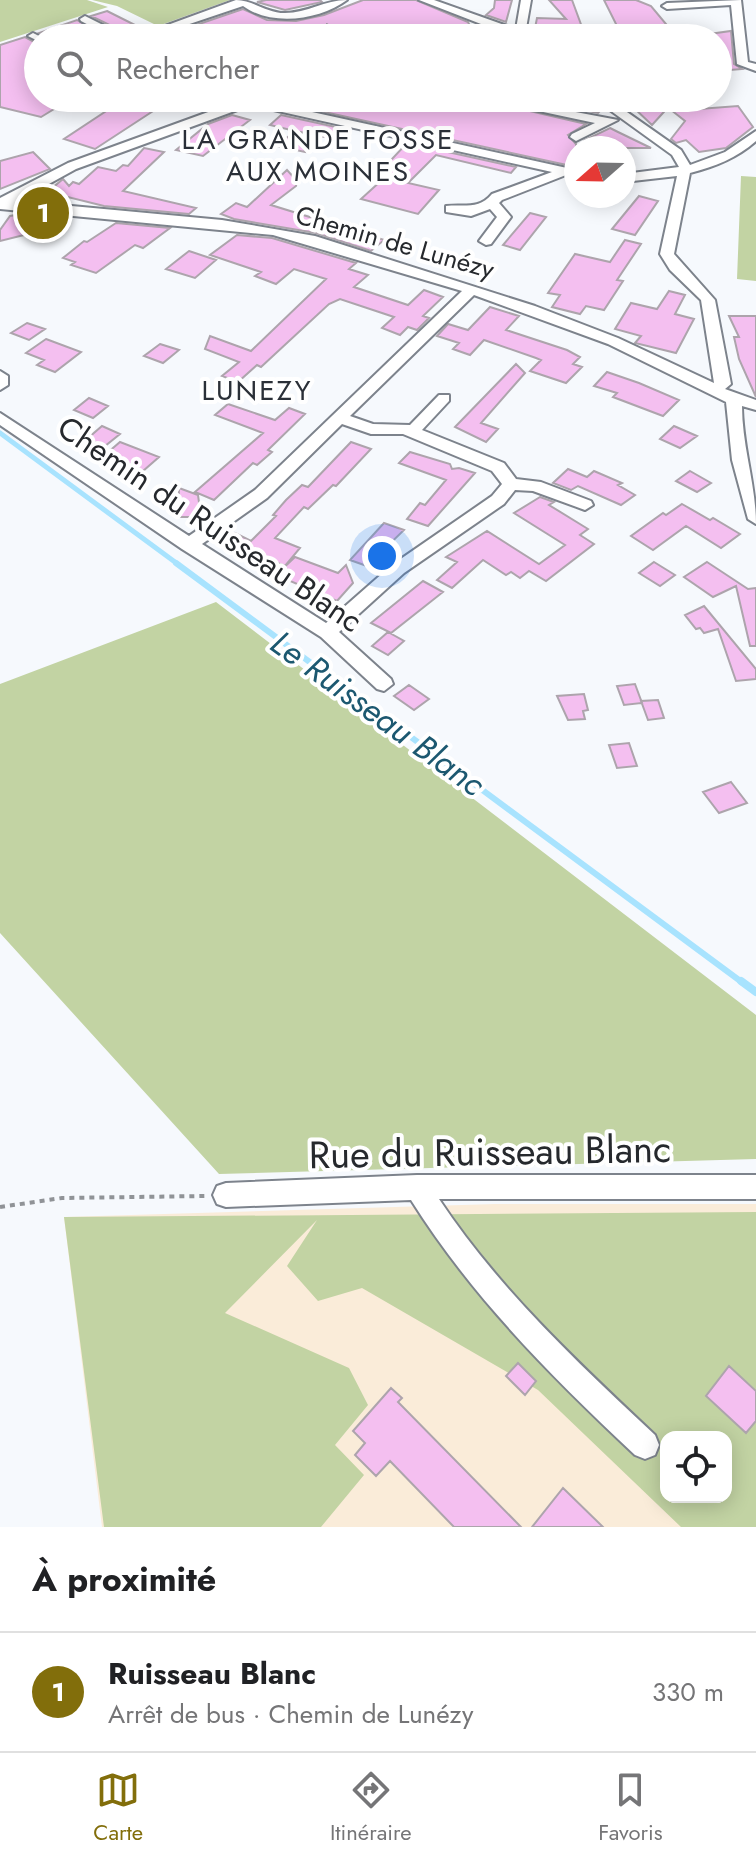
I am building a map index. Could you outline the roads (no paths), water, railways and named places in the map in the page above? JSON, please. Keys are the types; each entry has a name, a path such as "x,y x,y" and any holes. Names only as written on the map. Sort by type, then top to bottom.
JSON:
{"street":[{"path":"177,24 242,1 274,15 308,15 342,0"},
{"path":"424,0 489,24"},
{"path":"523,24 526,0"},
{"path":"666,7 736,1 743,64 756,68"},
{"path":"85,19 94,24"},
{"path":"2,203 72,166 221,112"},
{"path":"306,112 564,172"},
{"path":"555,112 606,122"},
{"path":"619,112 677,153 685,167 667,254 672,264 703,291 708,300 723,384 715,389"},
{"path":"578,136 606,122 626,117"},
{"path":"636,177 684,171 736,151 756,135"},
{"path":"451,209 471,212 492,203 506,192 564,175"},
{"name":"Chemin de Lunézy","path":"2,203 257,228 472,289 597,331 734,400 756,405"},
{"path":"486,241 504,217 492,203"},
{"path":"188,545 261,494 472,289"},
{"path":"0,376 0,385"},
{"path":"412,432 444,398"},
{"path":"734,400 734,430 754,508"},
{"name":"Chemin du Ruisseau Blanc","path":"0,418 188,545 327,632 384,684"},
{"path":"339,418 371,429 394,428 412,432 498,467 511,484 535,486 585,505"},
{"path":"327,632 398,569 498,500 511,484"},
{"path":"417,1187 447,1236 567,1372 645,1445"},
{"name":"Rue du Ruisseau Blanc","path":"226,1195 417,1187 756,1187"}],"waterway":[{"name":"Le Ruisseau Blanc","path":"0,433 179,565"},
{"name":"Le Ruisseau Blanc","path":"176,563 743,983"},
{"name":"Le Ruisseau Blanc","path":"741,981 756,992"}],"place":[{"name":"Ruisseau Blanc","path":"43,213"}],"district":[{"name":"LA GRANDE FOSSE AUX MOINES","path":"318,155"},
{"name":"LUNEZY","path":"257,390"}]}
